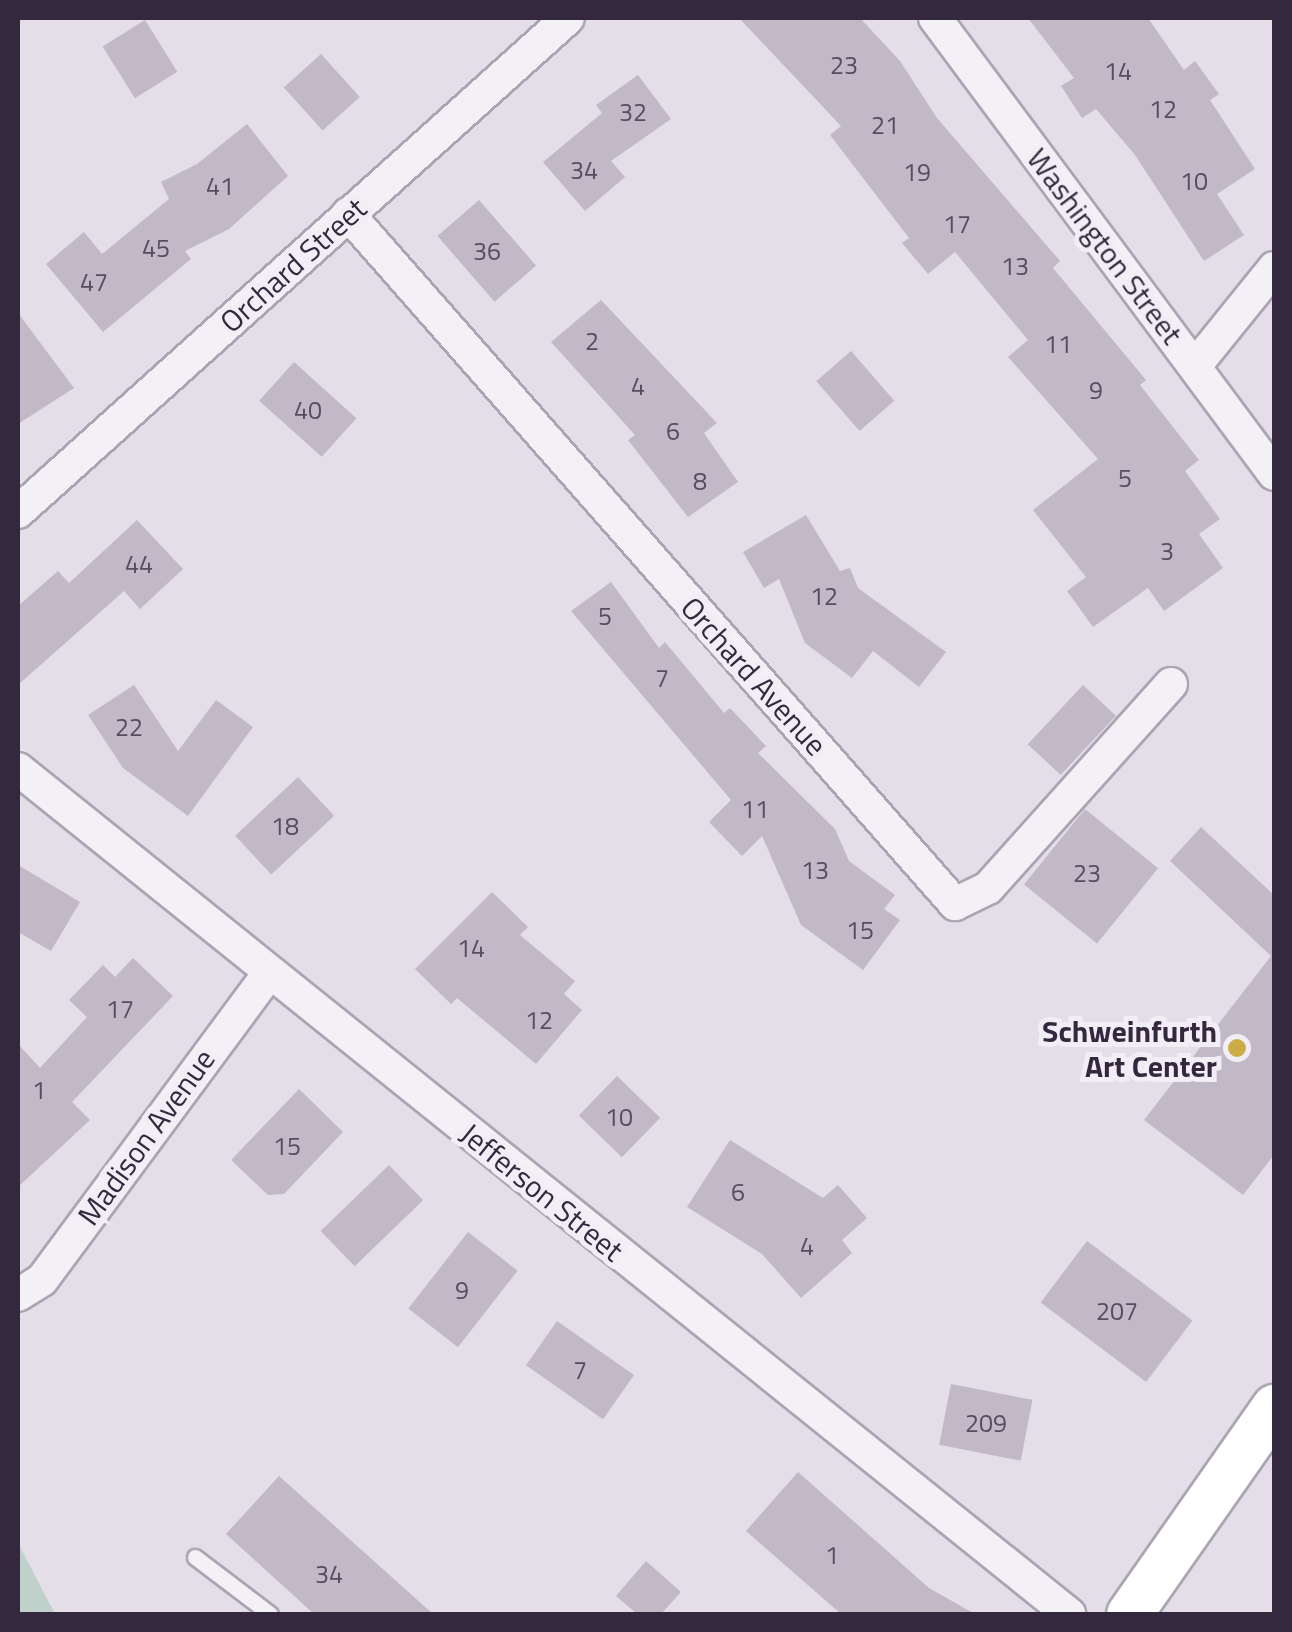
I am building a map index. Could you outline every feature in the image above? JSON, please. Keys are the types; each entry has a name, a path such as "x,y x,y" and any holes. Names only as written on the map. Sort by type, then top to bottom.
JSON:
{"main road":[{"path":"1130,1614 1274,1407"}],"street":[{"name":"Orchard Street","path":"18,512 568,18"},
{"name":"Washington Street","path":"935,18 1274,474"},
{"name":"Orchard Avenue","path":"348,214 955,904 988,888 1170,684"},
{"path":"1195,366 1274,268"},
{"name":"Jefferson Street","path":"18,769 1069,1614"},
{"name":"Madison Avenue","path":"18,1295 42,1280 269,973"}],"lane":[{"path":"195,1557 270,1614"}],"shaded area":[{"path":"18,1543 55,1614 18,1614"}],"building":[{"path":"739,18 860,18 900,61 937,118 1060,261 1053,268 1146,380 1140,385 1199,460 1185,471 1220,519 1199,534 1223,568 1164,611 1148,588 1093,627 1067,591 1086,577 1033,510 1098,459 1008,357 1028,340 955,252 928,274 902,243 909,238 830,135 841,126"},
{"path":"1028,18 1148,18 1184,70 1195,61 1219,94 1210,100 1255,169 1217,194 1244,235 1204,261 1135,155 1096,109 1082,118 1061,86 1074,78"},
{"path":"145,20 177,72 135,98 103,46"},
{"path":"321,54 360,97 323,131 284,87"},
{"path":"638,75 671,119 611,161 625,177 585,211 543,162 602,113 596,105"},
{"path":"247,124 288,176 229,229 185,251 191,259 103,332 46,264 84,232 102,254 169,199 161,182 197,164"},
{"path":"479,200 536,266 495,302 437,236"},
{"path":"601,300 717,423 704,433 738,482 688,517 628,440 635,435 551,342"},
{"path":"18,313 74,388 18,424"},
{"path":"851,351 894,401 860,431 816,381"},
{"path":"294,362 356,418 322,457 259,401"},
{"path":"806,515 840,571 850,568 858,588 946,652 919,687 873,651 852,678 805,643 779,579 764,588 743,552"},
{"path":"137,520 183,569 140,609 124,591 18,685 18,606 58,571 69,583"},
{"path":"611,582 659,648 665,642 724,713 730,708 766,746 758,753 835,829 849,861 895,895 884,909 900,920 863,970 801,925 762,836 742,856 709,822 731,800 571,611"},
{"path":"134,685 178,751 216,700 253,727 188,816 123,768 88,715"},
{"path":"1083,685 1116,716 1061,775 1028,744"},
{"path":"298,777 334,816 271,874 235,836"},
{"path":"1085,809 1158,868 1097,944 1024,884"},
{"name":"Schweinfurth Art Center","path":"1201,827 1274,895 1274,1155 1243,1195 1144,1120 1271,956 1170,861"},
{"path":"18,865 80,902 51,951 18,932"},
{"path":"492,892 528,927 520,935 575,981 564,994 582,1010 536,1064 457,998 451,1004 415,969"},
{"path":"133,958 173,996 72,1102 90,1120 18,1187 18,1044 40,1068 87,1017 69,1000 103,965 115,977"},
{"path":"617,1076 660,1118 622,1157 579,1116"},
{"path":"299,1089 343,1132 284,1194 268,1195 231,1160"},
{"path":"730,1140 823,1198 838,1185 867,1218 842,1240 852,1253 801,1298 762,1254 687,1207"},
{"path":"389,1165 423,1200 355,1266 321,1231"},
{"path":"468,1232 518,1271 458,1347 408,1308"},
{"path":"1087,1241 1192,1320 1146,1382 1041,1302"},
{"path":"557,1321 634,1375 603,1419 526,1365"},
{"path":"951,1384 1032,1400 1021,1461 939,1445"},
{"path":"798,1472 929,1588 975,1614 841,1614 746,1531"},
{"path":"279,1476 433,1614 314,1614 226,1534"},
{"path":"646,1561 681,1592 661,1614 637,1614 616,1596"}],"place":[{"name":"Schweinfurth Art Center","path":"1237,1048"}]}
